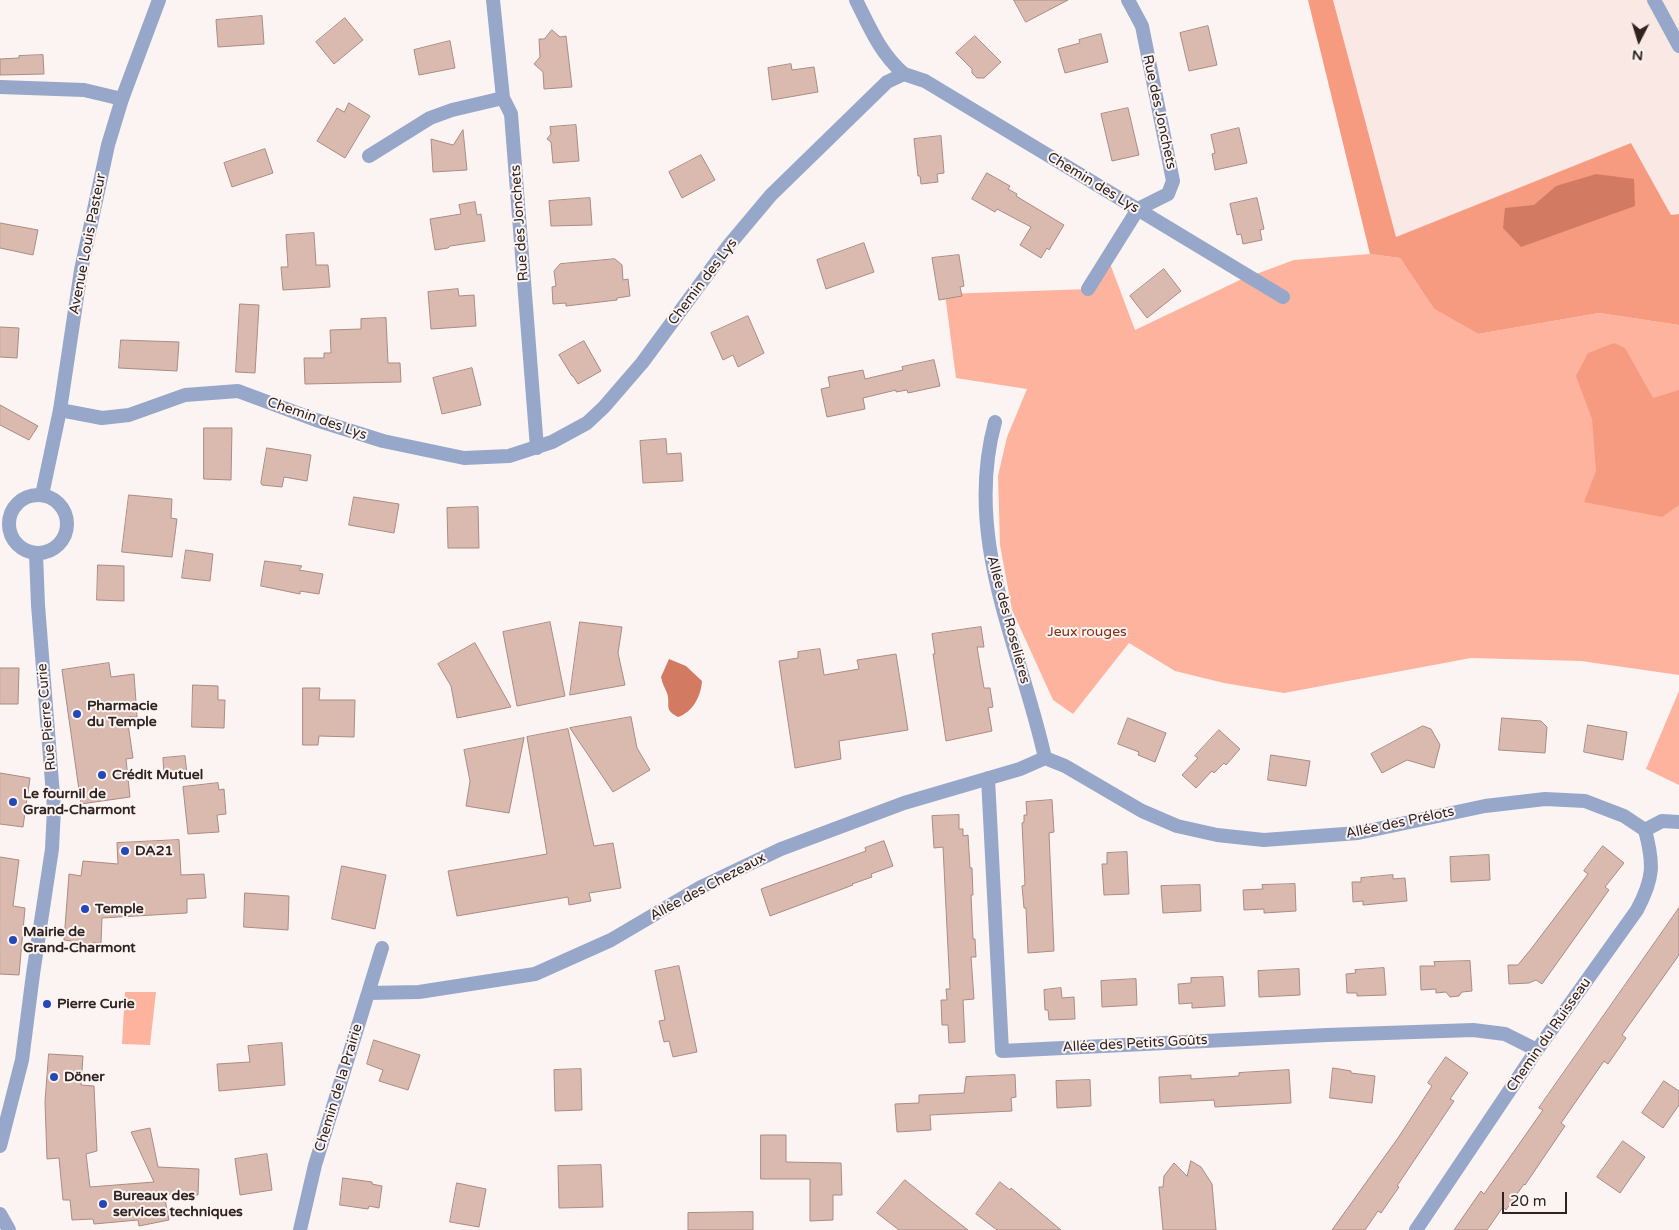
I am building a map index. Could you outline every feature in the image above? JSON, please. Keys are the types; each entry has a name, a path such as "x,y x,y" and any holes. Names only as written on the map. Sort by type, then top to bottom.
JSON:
{"street":[{"name":"Avenue Louis Pasteur","path":"42,495 60,410 81,270 108,145 122,99 159,0"},
{"name":"Rue des Jonchets","path":"493,0 503,98 511,114 537,448"},
{"path":"856,0 890,62 904,74"},
{"name":"Rue des Jonchets","path":"1128,0 1142,26 1173,181 1168,194 1138,209"},
{"path":"1654,0 1679,46"},
{"name":"Chemin des Lys","path":"60,410 102,418 130,415 185,395 238,390 316,420 383,441 464,458 510,456 537,448 552,442 587,422 604,407 642,363 729,245 771,195 887,82 904,74 925,81 1283,297"},
{"path":"0,87 84,90 122,99"},
{"path":"370,156 430,118 503,98"},
{"path":"1088,289 1138,209"},
{"name":"Allée des Roselières","path":"995,422 989,446 986,479 989,543 993,573 1038,726 1045,758"},
{"path":"42,495 58,503 67,519 65,536 53,550 36,554 21,548 10,536 4,518 14,506 27,496 42,495"},
{"name":"Rue Pierre Curie","path":"0,1146 22,1060 52,849 54,808 38,605 36,554"},
{"name":"Allée des Chezeaux","path":"368,993 420,992 535,974 611,940 701,887 781,849 904,803 1020,769 1045,758"},
{"name":"Allée des Prélots","path":"1045,758 1065,766 1142,811 1177,826 1197,832 1224,836 1264,840 1358,834 1485,806 1544,798 1585,801 1624,816 1645,830"},
{"name":"Allée des Petits Goûts","path":"988,778 1002,1050 1473,1030 1505,1034 1537,1050"},
{"path":"1645,830 1662,821 1679,822"},
{"name":"Chemin du Ruisseau","path":"1416,1230 1537,1050 1637,910 1649,883 1652,855 1645,830"},
{"name":"Chemin de la Prairie","path":"300,1230 315,1165 382,948"},
{"path":"0,1214 9,1230"}],"shaded area":[{"path":"1308,0 1333,0 1396,237 1631,143 1671,215 1679,214 1679,325 1599,313 1478,334 1434,309 1400,258 1370,254"},
{"path":"1333,0 1679,0 1679,214 1671,215 1631,143 1396,237"},
{"path":"1596,174 1634,179 1635,206 1521,247 1503,228 1505,208 1534,205 1556,186"},
{"path":"1614,343 1625,348 1653,398 1679,390 1679,505 1662,517 1584,502 1596,471 1592,419 1576,376 1588,353"},
{"path":"669,659 686,666 702,681 695,703 688,711 678,717 668,707 668,697 661,677"}],"green space":[{"name":"Jeux rouges","path":"1370,254 1400,258 1434,309 1478,334 1599,313 1679,325 1679,675 1581,661 1471,658 1284,693 1224,683 1175,671 1129,643 1073,714 1053,700 1012,610 1000,545 998,476 1007,437 1027,389 956,378 945,294 1088,289 1109,261 1135,330 1240,280 1294,260"},
{"path":"1679,691 1679,785 1646,769"},
{"path":"125,992 156,992 150,1045 122,1044"}],"building":[{"path":"1014,0 1068,0 1026,22"},
{"path":"262,16 264,44 218,47 216,20"},
{"path":"345,18 363,40 334,64 316,42"},
{"path":"1208,26 1217,65 1189,71 1180,33"},
{"path":"552,30 560,37 566,36 572,87 544,89 543,72 534,64 540,57 539,39 544,39"},
{"path":"1101,34 1108,62 1065,73 1058,49 1080,43 1079,40"},
{"path":"975,36 1001,62 984,78 977,78 972,73 972,69 956,53"},
{"path":"450,41 455,68 419,75 414,50"},
{"path":"43,55 44,74 0,75 0,59"},
{"path":"791,64 792,70 814,67 818,92 772,100 768,68"},
{"path":"349,103 370,116 345,158 317,141 337,108 344,112"},
{"path":"1128,108 1139,155 1112,161 1101,114"},
{"path":"576,125 579,161 553,163 551,142 547,139 551,134 550,127"},
{"path":"1239,128 1247,163 1215,170 1212,154 1215,153 1211,135"},
{"path":"463,130 467,170 433,172 431,139 453,145"},
{"path":"941,136 944,173 937,174 938,182 921,184 920,176 918,176 914,139"},
{"path":"265,149 273,173 232,187 224,163"},
{"path":"701,155 715,180 682,198 669,172"},
{"path":"987,173 1010,186 1008,189 1017,194 1016,196 1064,225 1049,250 1047,248 1041,258 1020,245 1031,227 997,209 995,212 972,199"},
{"path":"590,198 592,225 551,226 549,201"},
{"path":"1257,198 1264,229 1260,230 1262,240 1243,244 1241,234 1237,235 1230,204"},
{"path":"475,202 477,215 481,214 485,241 435,250 430,219 461,214 459,205"},
{"path":"0,223 38,230 33,255 0,248"},
{"path":"314,233 316,265 328,265 330,287 283,290 281,267 288,267 286,235"},
{"path":"864,243 874,272 826,289 817,260"},
{"path":"959,255 964,286 960,287 962,296 939,300 932,258"},
{"path":"615,259 622,265 623,280 628,279 630,296 617,298 617,300 566,306 566,303 553,304 552,287 556,286 554,271 560,264"},
{"path":"1164,269 1181,291 1147,318 1130,296"},
{"path":"458,289 459,296 474,295 476,326 431,329 428,292"},
{"path":"240,304 259,305 255,373 236,372"},
{"path":"748,316 764,353 738,367 733,355 723,360 711,333"},
{"path":"386,318 388,363 400,363 401,382 305,384 304,358 324,358 324,353 331,353 330,330 361,329 361,319"},
{"path":"0,327 19,328 17,358 0,357"},
{"path":"121,340 179,342 177,371 119,368"},
{"path":"584,341 601,371 578,384 559,355"},
{"path":"934,360 940,386 908,393 907,390 896,392 896,390 863,398 865,409 827,417 821,389 830,387 828,377 863,370 865,379 903,370 902,367"},
{"path":"472,368 481,405 442,414 433,378"},
{"path":"0,405 38,426 29,440 0,425"},
{"path":"204,428 232,428 231,480 204,479"},
{"path":"666,439 667,454 681,453 683,481 643,483 640,441"},
{"path":"267,448 311,455 307,481 284,477 282,487 262,485"},
{"path":"129,495 172,499 171,518 177,519 172,557 122,552"},
{"path":"354,497 399,504 394,533 349,525"},
{"path":"478,507 479,548 448,548 447,508"},
{"path":"186,550 213,554 210,581 182,578"},
{"path":"265,561 302,566 299,570 323,574 319,594 300,591 300,594 261,586"},
{"path":"98,565 124,566 124,601 97,600"},
{"path":"550,622 565,696 517,706 503,632"},
{"path":"580,622 622,627 618,653 625,685 570,695"},
{"path":"981,627 984,647 977,647 984,688 990,688 993,707 988,708 992,731 946,741 933,654 935,654 932,634"},
{"path":"475,643 511,707 457,718 451,686 438,664"},
{"path":"820,649 824,675 859,669 857,660 896,654 908,730 839,741 841,759 795,768 779,661 798,658 798,652"},
{"path":"109,663 111,677 134,674 137,717 127,717 133,758 126,759 130,797 81,804 62,670"},
{"path":"0,668 19,668 18,704 0,704"},
{"path":"193,685 218,686 218,700 225,700 224,728 192,727"},
{"path":"303,688 320,688 319,700 355,700 354,737 319,736 318,745 303,745"},
{"path":"631,717 637,748 650,770 613,792 570,728"},
{"path":"1128,718 1166,733 1155,762 1138,755 1139,752 1118,744"},
{"path":"1502,718 1541,721 1547,727 1545,753 1499,750"},
{"path":"1588,725 1627,732 1623,760 1584,752"},
{"path":"1423,726 1431,729 1440,745 1434,768 1407,760 1382,773 1371,754"},
{"path":"568,729 594,846 613,843 621,888 589,893 591,901 569,905 568,897 457,916 448,871 547,854 527,737"},
{"path":"1219,730 1240,749 1226,765 1224,763 1214,773 1212,771 1196,788 1182,775 1198,758 1195,756"},
{"path":"524,738 509,813 466,806 470,781 464,750"},
{"path":"1271,755 1310,761 1306,786 1268,780"},
{"path":"185,756 187,774 164,776 163,758"},
{"name":"Le fournil de Grand-Charmont","path":"0,773 30,778 23,827 0,824"},
{"path":"218,783 219,790 224,789 226,814 217,815 219,832 188,834 183,787"},
{"path":"1052,800 1054,832 1049,833 1054,951 1028,953 1026,908 1024,908 1022,886 1025,885 1022,823 1024,822 1024,815 1027,815 1026,802"},
{"path":"959,815 959,829 963,829 963,836 968,835 970,868 972,868 973,895 971,895 973,939 975,939 976,957 971,957 974,999 963,1000 965,1042 949,1043 948,1025 942,1025 941,1000 947,1000 946,989 950,989 943,847 934,848 932,816"},
{"path":"179,840 181,875 204,874 206,898 187,899 187,913 102,918 101,943 92,943 82,953 71,941 64,940 69,874 81,876 83,861 118,864 117,843"},
{"path":"884,841 893,866 871,874 872,877 853,885 770,916 761,889 866,851 865,848"},
{"path":"1603,846 1624,863 1605,887 1609,890 1542,984 1536,980 1529,983 1509,984 1508,965 1518,965 1531,949 1588,874 1584,871"},
{"path":"1127,852 1129,894 1104,895 1102,864 1107,864 1107,853"},
{"path":"1489,855 1490,880 1451,882 1450,857"},
{"path":"0,857 19,860 13,906 25,908 19,975 0,974"},
{"path":"342,866 386,875 375,929 332,919"},
{"path":"1393,875 1393,879 1405,878 1407,901 1363,905 1363,901 1353,902 1352,882 1361,882 1361,878"},
{"path":"1295,884 1296,911 1264,913 1264,909 1244,910 1243,890 1263,889 1262,885"},
{"path":"1200,885 1201,911 1163,913 1161,886"},
{"path":"245,893 289,896 288,930 244,927"},
{"path":"1679,908 1679,955 1622,1035 1626,1038 1608,1064 1604,1061 1561,1123 1565,1126 1525,1185 1506,1210 1503,1207 1487,1230 1454,1230 1481,1191 1484,1194 1543,1110 1539,1108"},
{"path":"1470,961 1472,991 1462,992 1459,996 1450,997 1446,992 1436,993 1436,989 1421,990 1420,966 1435,966 1434,962"},
{"path":"679,966 697,1052 673,1057 669,1041 664,1042 659,1021 665,1020 655,971"},
{"path":"1384,968 1386,995 1357,996 1357,993 1347,993 1346,974 1356,973 1355,970"},
{"path":"1299,969 1300,995 1259,997 1258,971"},
{"path":"1223,977 1225,1006 1192,1008 1192,1003 1179,1004 1178,984 1191,983 1191,978"},
{"path":"1136,979 1137,1005 1102,1007 1101,981"},
{"path":"1061,988 1062,998 1074,997 1075,1019 1049,1020 1048,1010 1045,1010 1044,990"},
{"path":"374,1040 420,1055 408,1090 379,1081 383,1070 367,1064"},
{"path":"282,1043 285,1085 219,1091 217,1064 250,1062 248,1046"},
{"path":"49,1054 83,1056 81,1085 94,1086 97,1151 86,1154 90,1187 154,1182 131,1132 150,1128 158,1167 199,1169 198,1195 164,1194 169,1220 139,1226 138,1220 94,1224 93,1219 72,1220 70,1200 63,1200 59,1158 47,1159 45,1102"},
{"path":"1446,1057 1468,1073 1450,1099 1454,1101 1397,1186 1399,1187 1381,1213 1378,1211 1365,1230 1332,1230 1398,1138 1432,1086 1428,1083"},
{"path":"1333,1068 1351,1071 1351,1073 1375,1076 1372,1103 1330,1098"},
{"path":"581,1069 582,1110 555,1111 554,1070"},
{"path":"1289,1070 1291,1103 1215,1107 1214,1100 1160,1103 1159,1077 1191,1075 1191,1079 1239,1076 1239,1073"},
{"path":"1015,1075 1016,1097 1011,1098 1012,1111 930,1115 931,1130 897,1132 895,1104 919,1103 919,1095 964,1093 966,1077"},
{"path":"1090,1080 1091,1106 1057,1108 1056,1081"},
{"path":"1664,1081 1679,1091 1679,1105 1663,1128 1642,1113"},
{"path":"761,1135 786,1135 786,1162 841,1163 842,1195 833,1195 833,1220 810,1221 810,1179 761,1179"},
{"path":"1623,1141 1645,1157 1620,1193 1597,1177"},
{"path":"267,1154 272,1190 240,1195 235,1159"},
{"path":"1191,1161 1201,1167 1212,1184 1216,1230 1163,1230 1159,1187 1163,1187 1164,1176 1174,1163 1187,1176"},
{"path":"601,1165 603,1207 559,1208 558,1166"},
{"path":"343,1178 372,1182 372,1184 382,1186 379,1208 369,1206 368,1209 340,1205"},
{"path":"905,1180 968,1230 899,1230 877,1213"},
{"path":"1000,1182 1010,1190 1011,1188 1061,1230 997,1230 976,1214"},
{"path":"457,1183 486,1189 479,1227 450,1222"},
{"path":"753,1212 753,1230 688,1230 688,1213"}],"place":[{"name":"Pharmacie du Temple","path":"77,714"},
{"name":"Crédit Mutuel","path":"102,775"},
{"name":"Le fournil de Grand-Charmont","path":"13,802"},
{"name":"DA21","path":"125,851"},
{"name":"Temple","path":"85,909"},
{"name":"Mairie de Grand-Charmont","path":"13,940"},
{"name":"Pierre Curie","path":"47,1004"},
{"name":"Döner","path":"54,1077"},
{"name":"Bureaux des services techniques","path":"103,1204"}]}
